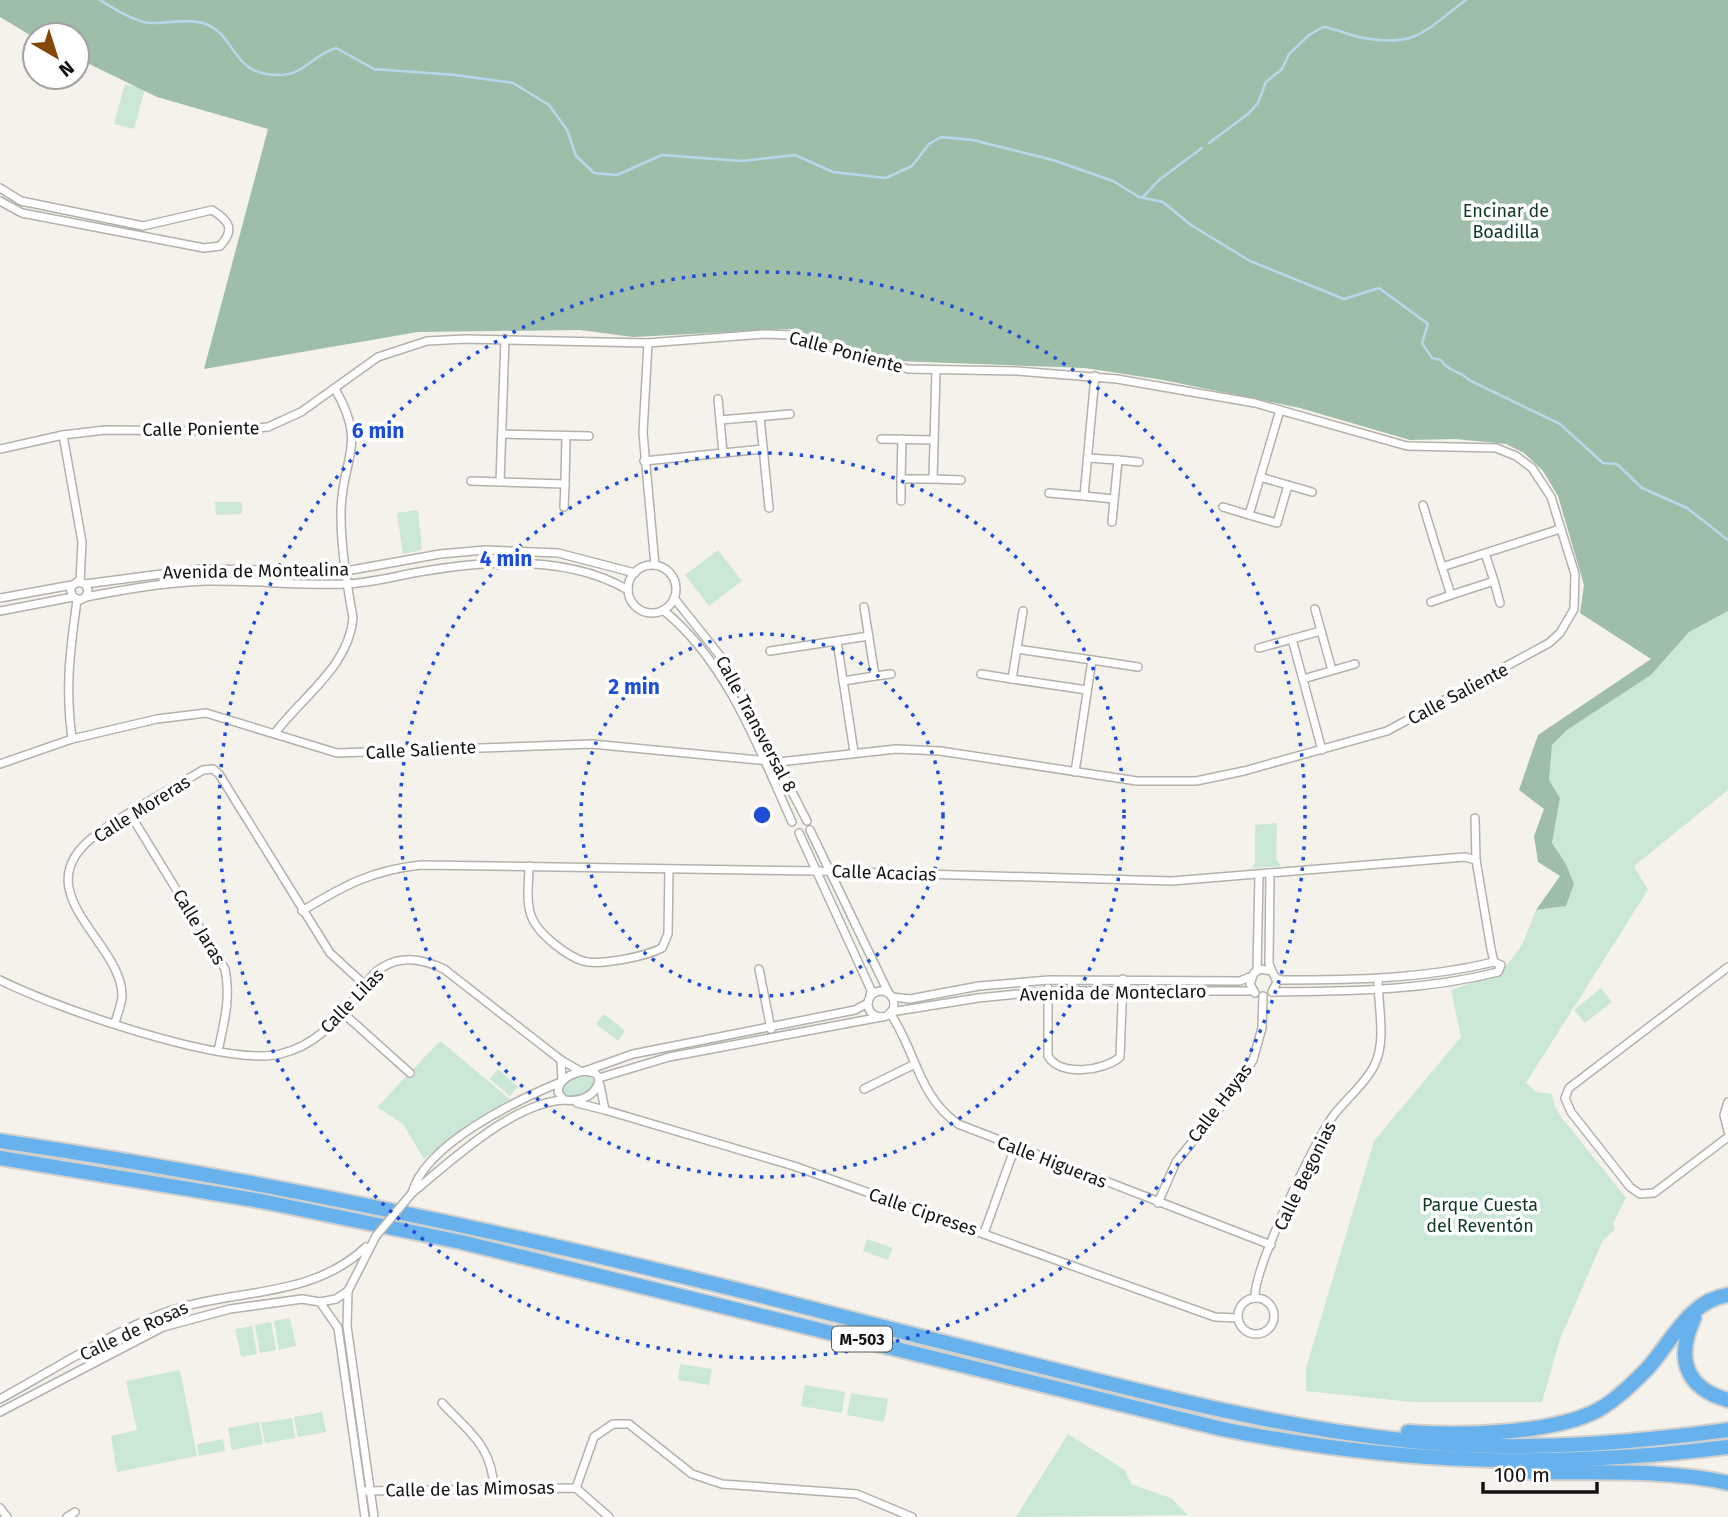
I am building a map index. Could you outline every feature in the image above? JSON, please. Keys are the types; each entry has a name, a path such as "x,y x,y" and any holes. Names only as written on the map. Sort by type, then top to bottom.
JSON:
{"highway":[{"name":"M-503","path":"0,1141 254,1183 465,1225 1141,1392 1312,1428 1413,1441 1499,1446 1610,1443 1728,1430"},
{"name":"M-503","path":"0,1158 224,1195 447,1239 1222,1429 1326,1448 1483,1469 1580,1475 1653,1475 1704,1478 1728,1483"},
{"path":"1312,1428 1415,1432 1555,1426 1598,1410 1619,1395 1649,1367 1691,1314 1711,1300 1728,1297"},
{"path":"1728,1297 1714,1303 1694,1318 1684,1346 1684,1360 1701,1389 1728,1401"},
{"name":"M-503","path":"1420,1459 1566,1462 1728,1447"}],"street":[{"path":"0,188 21,201 143,226 212,210 228,221 230,229 229,236 220,246 204,248 22,213 0,201"},
{"name":"Calle Poniente","path":"0,449 63,435 105,430 250,430 285,421 335,389 363,366 400,348 427,341 505,339 648,343 765,334 791,335 908,369 1095,376 1206,393 1280,410 1407,446 1482,447 1516,456 1543,481 1574,574 1574,609"},
{"path":"500,482 505,339"},
{"path":"648,343 644,461 655,565"},
{"path":"933,479 936,370"},
{"path":"1084,496 1095,376"},
{"path":"275,733 348,645 353,618 347,584 341,513 353,444 344,405 335,389"},
{"path":"718,399 723,453"},
{"path":"1249,515 1280,410"},
{"path":"720,420 790,414"},
{"path":"760,417 769,508"},
{"path":"502,434 589,436"},
{"path":"63,435 82,542 83,583 88,590 79,598 67,669 67,700 72,739"},
{"path":"564,507 566,436"},
{"path":"881,439 934,440"},
{"path":"901,501 902,439"},
{"path":"644,461 763,449"},
{"path":"1088,458 1139,462"},
{"path":"1112,522 1118,460"},
{"path":"1260,477 1312,492"},
{"path":"901,479 961,480"},
{"path":"471,481 565,484"},
{"path":"1223,507 1277,523 1288,485"},
{"path":"1049,493 1114,499"},
{"path":"1423,505 1451,595"},
{"path":"1442,567 1560,529"},
{"name":"Avenida de Montealina","path":"72,586 200,569 346,571 440,554 510,550 558,554 635,573"},
{"path":"1485,553 1500,603"},
{"name":"Avenida de Montealina","path":"0,611 158,584 208,581 347,584 438,569 507,564 603,576 628,590"},
{"path":"655,565 673,576 676,587 674,597 663,610 654,612 636,607 628,590 635,573 655,565"},
{"path":"1431,602 1494,581"},
{"path":"0,598 72,586 79,598"},
{"name":"Calle Transversal 8","path":"674,597 724,662 779,762 807,821"},
{"path":"864,607 875,676"},
{"path":"1315,609 1332,670"},
{"name":"Calle Saliente","path":"0,764 72,739 188,713 206,713 337,754 592,744 779,762 854,751 940,751 1152,783 1196,781 1387,731 1530,655 1560,633 1574,609"},
{"name":"Calle Transversal 8","path":"663,610 683,626 712,664 764,761 792,822"},
{"path":"1012,679 1023,611"},
{"path":"1259,648 1321,631"},
{"path":"770,651 869,636"},
{"path":"1292,639 1322,750"},
{"path":"837,641 854,751"},
{"path":"1017,649 1138,667"},
{"path":"1075,772 1092,660"},
{"path":"1303,679 1355,664"},
{"path":"843,681 891,674"},
{"path":"981,674 1087,690"},
{"name":"Calle Moreras","path":"115,1023 122,997 118,979 71,899 68,876 77,854 96,834 203,770 213,769 219,775 330,954 365,985"},
{"name":"Calle Jaras","path":"130,814 225,969 229,988 218,1051"},
{"path":"1475,818 1476,860 1483,915 1494,962"},
{"path":"354,1277 342,1267 374,1240 412,1194 478,1139 549,1101 568,1101 589,1096 599,1081 650,1061 881,1017 891,1012 890,995 810,831"},
{"path":"799,833 871,990 871,1013 881,1017"},
{"name":"Calle Acacias","path":"302,911 337,890 385,869 421,865 817,870 1172,881 1465,857 1476,860"},
{"path":"529,866 532,920 540,931 570,954 592,962 650,954 663,948 668,934 669,870"},
{"path":"1270,873 1273,992"},
{"path":"1259,875 1253,991 1263,996 1273,992 1378,991 1439,985 1498,972 1501,965 1494,962 1422,976 1378,981 1282,981 1274,974"},
{"name":"Calle Lilas","path":"0,981 61,1007 218,1051 250,1055 278,1054 301,1047 324,1033 383,967 406,960 426,961 444,969 561,1060 583,1071 595,1073 599,1081"},
{"path":"1728,967 1566,1093 1571,1112 1630,1187 1640,1194 1654,1193 1728,1137"},
{"path":"759,969 772,1037"},
{"name":"Avenida de Monteclaro","path":"890,995 910,999 979,986 1049,980 1240,981 1254,973 1274,974"},
{"path":"1049,980 1048,1056 1053,1065 1062,1069 1108,1067 1120,1057 1123,979"},
{"name":"Calle Begonias","path":"1255,1298 1255,1287 1271,1245 1332,1118 1374,1066 1381,1041 1378,981"},
{"path":"412,1194 428,1164 448,1146 501,1112 583,1071 633,1054 855,1010 879,991 890,995"},
{"name":"Avenida de Monteclaro","path":"891,1012 978,998 1048,991 1253,991"},
{"name":"Calle Hayas","path":"1158,1203 1176,1162 1231,1094 1253,1060 1262,1028 1263,996"},
{"name":"Calle Higueras","path":"891,1012 928,1094 945,1116 971,1131 1271,1245"},
{"path":"343,1013 410,1073"},
{"path":"561,1060 562,1082 558,1092 568,1101"},
{"path":"864,1089 913,1065"},
{"path":"599,1081 605,1110"},
{"name":"Calle Cipreses","path":"568,1101 794,1166 1215,1317 1238,1318"},
{"path":"1728,1102 1724,1115 1728,1131"},
{"path":"984,1233 1015,1147"},
{"path":"365,1517 366,1491 347,1326 348,1291 374,1240"},
{"name":"Calle de Rosas","path":"0,1399 114,1336 160,1315 197,1302 317,1280 342,1267"},
{"path":"317,1280 311,1289 338,1328 366,1491 374,1517"},
{"path":"318,1302 348,1291"},
{"path":"1255,1298 1270,1306 1273,1317 1269,1327 1253,1333 1243,1328 1238,1318 1241,1307 1255,1298"},
{"name":"Calle de Rosas","path":"0,1412 163,1326 230,1309 302,1299 318,1302"},
{"path":"442,1402 488,1453 493,1466 494,1489"},
{"path":"576,1488 594,1437 613,1424 629,1424 692,1474 722,1484 857,1494 912,1517"},
{"name":"Calle de las Mimosas","path":"366,1491 576,1488 609,1517"},
{"path":"0,1508 7,1517"},
{"path":"67,1517 75,1512"}],"green space":[{"name":"Encinar de Boadilla","path":"0,0 1728,0 1728,611 1689,632 1651,675 1567,730 1552,745 1549,780 1560,798 1552,843 1566,864 1574,884 1566,906 1536,910 1560,876 1538,862 1534,836 1544,809 1519,790 1538,735 1651,659 1580,613 1584,585 1558,496 1543,471 1524,453 1506,444 1456,439 1410,440 1300,408 1163,380 1085,368 898,361 791,329 633,337 580,330 418,332 204,369 268,129 157,97 91,65 91,21 21,21 21,30 0,17"},
{"path":"125,84 145,89 134,129 114,124"},
{"path":"215,502 242,502 242,514 216,515"},
{"path":"418,510 422,550 403,554 397,513"},
{"path":"718,550 742,581 709,606 685,575"},
{"name":"Parque Cuesta del Reventón","path":"1728,611 1728,790 1634,866 1648,890 1526,1083 1536,1092 1552,1094 1555,1107 1562,1118 1626,1198 1613,1223 1615,1230 1603,1240 1560,1339 1542,1402 1412,1402 1306,1391 1306,1368 1374,1141 1461,1037 1451,990 1501,973 1522,945 1536,910 1566,906 1574,883 1566,864 1552,843 1560,798 1549,780 1552,745 1567,730 1651,675 1689,632"},
{"path":"1277,823 1276,859 1281,866 1252,868 1255,862 1255,825"},
{"path":"1601,988 1612,1002 1585,1023 1574,1010"},
{"path":"604,1014 625,1031 618,1041 596,1024"},
{"path":"440,1041 511,1100 471,1122 424,1159 403,1124 377,1107"},
{"path":"498,1069 518,1087 510,1096 490,1079"},
{"path":"585,1075 593,1079 593,1088 579,1097 566,1097 562,1089 569,1080"},
{"path":"867,1239 893,1248 888,1260 863,1251"},
{"path":"290,1318 296,1346 279,1350 274,1321"},
{"path":"271,1322 276,1350 260,1353 255,1325"},
{"path":"252,1326 257,1354 241,1357 235,1329"},
{"path":"680,1364 712,1369 709,1385 678,1380"},
{"path":"180,1370 197,1456 117,1472 111,1436 137,1430 126,1381"},
{"path":"805,1385 845,1392 842,1413 801,1406"},
{"path":"851,1393 888,1399 884,1422 847,1415"},
{"path":"322,1412 326,1432 298,1437 294,1417"},
{"path":"292,1418 295,1438 265,1443 261,1423"},
{"path":"259,1422 263,1444 232,1450 228,1428"},
{"path":"1068,1434 1125,1470 1131,1484 1171,1498 1188,1515 1016,1517"},
{"path":"223,1439 225,1451 199,1456 197,1444"}],"waterway":[{"path":"100,0 143,22 203,23 223,36 242,62 263,74 296,72 336,48 374,69 455,75 513,83 549,105 567,130 576,156 594,173 617,175 662,155 742,161 795,155 833,172 886,178 912,166 929,144 941,137 973,140 1053,160 1113,181 1139,197 1163,202 1191,225 1250,261 1344,299 1379,288 1428,324 1422,343 1432,358 1441,360 1469,380 1560,424 1603,463 1617,464 1642,488 1687,508 1728,540"},
{"path":"1209,143 1248,114 1258,103 1266,82 1282,69 1289,54 1309,35 1323,27 1379,40 1408,38 1429,28 1466,0"},
{"path":"1143,197 1159,180 1202,148"}]}
